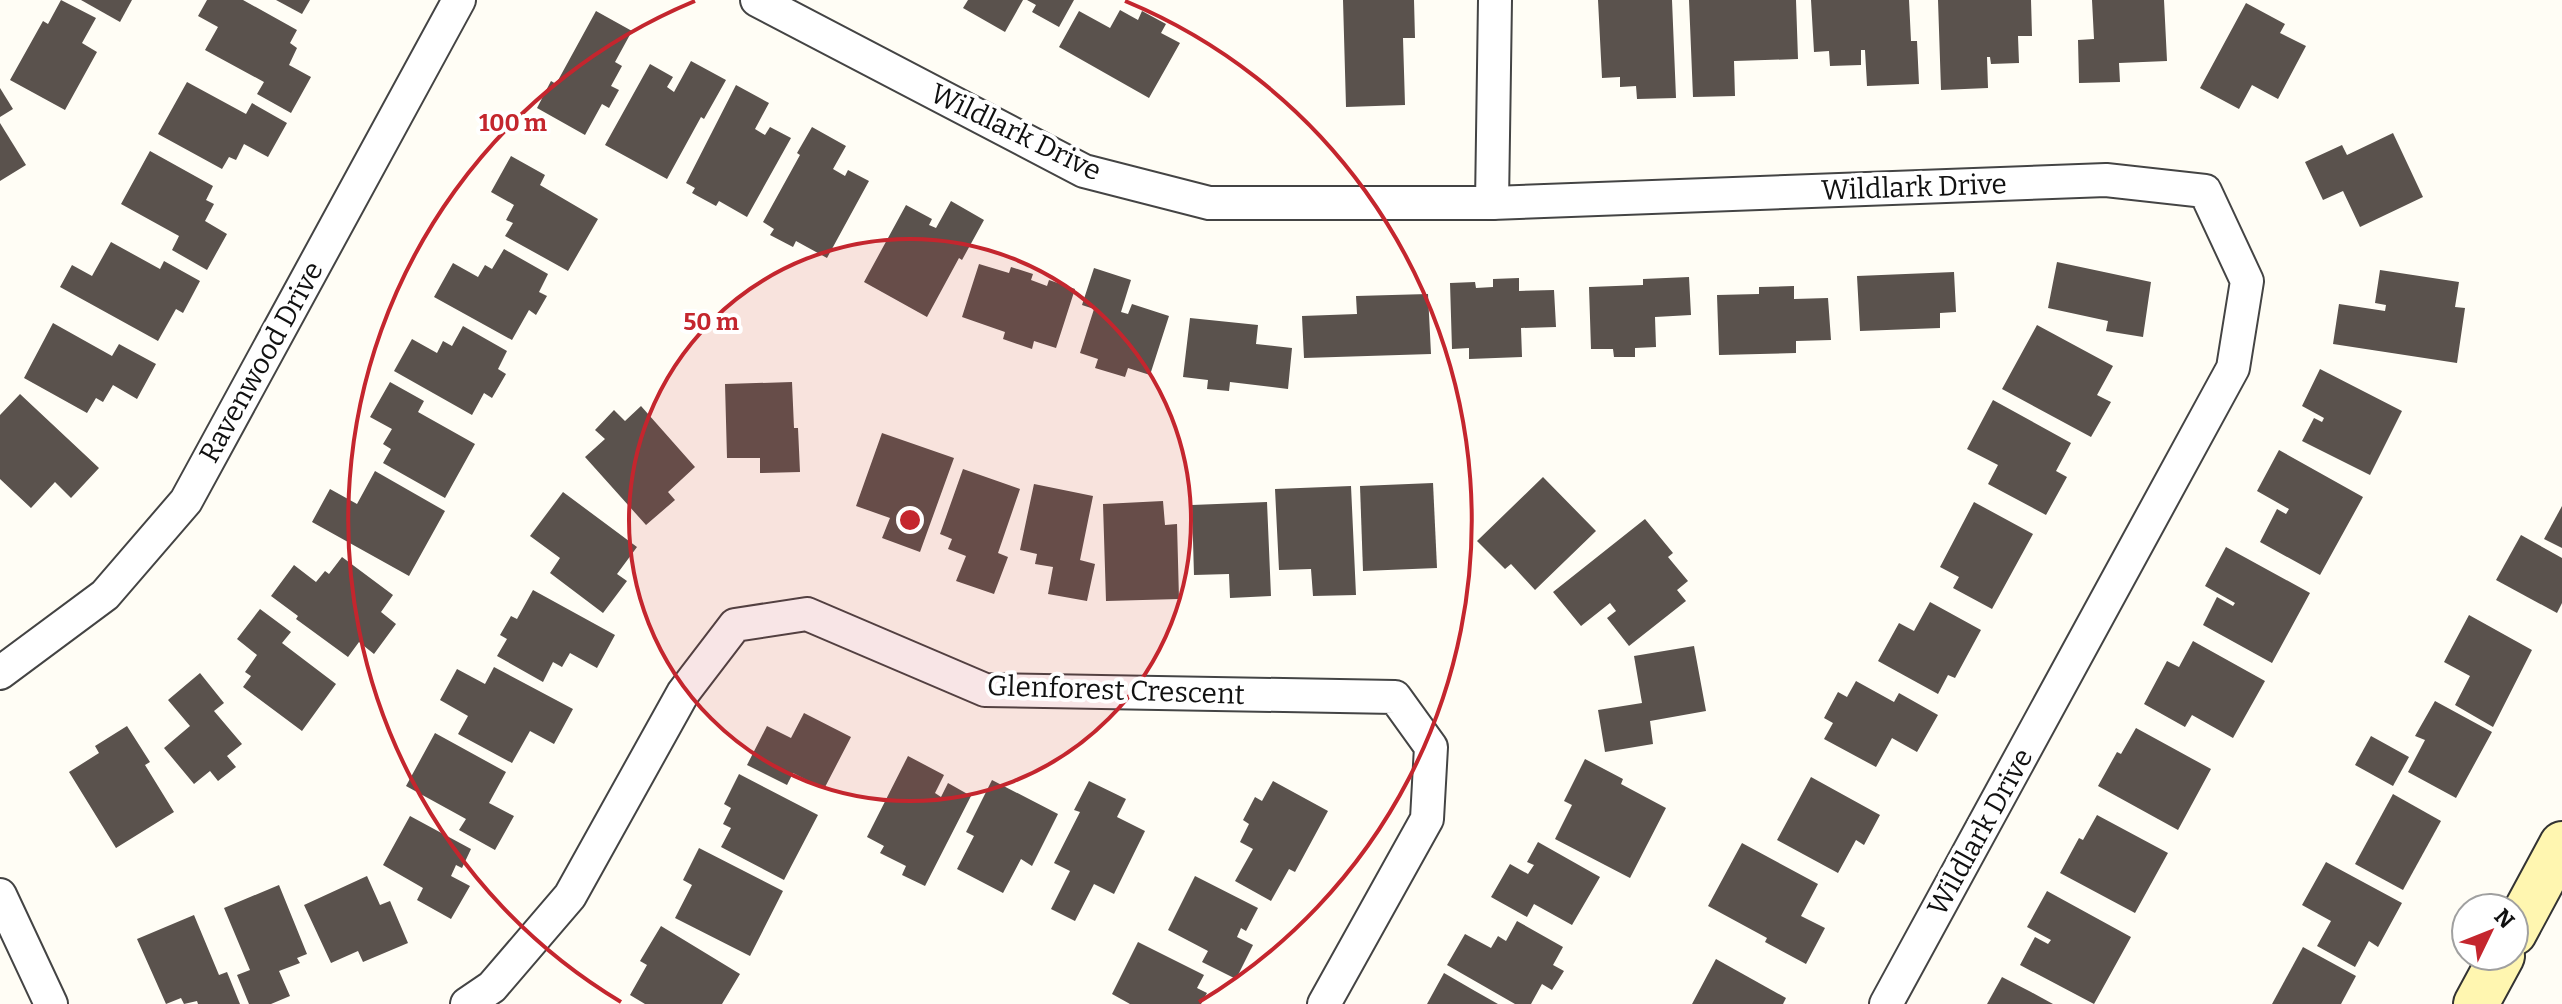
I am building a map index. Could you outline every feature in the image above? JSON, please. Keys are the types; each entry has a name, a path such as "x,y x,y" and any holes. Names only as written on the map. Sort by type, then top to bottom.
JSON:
{"street":[{"name":"Ravenwood Drive","path":"0,673 105,595 186,501 459,0"},
{"name":"Wildlark Drive","path":"757,0 1084,171 1209,203 1492,203 2106,180 2205,191 2247,281 2233,368 1886,1004"},
{"path":"1492,203 1495,0"},
{"name":"Glenforest Crescent","path":"467,1004 492,987 570,896 683,693 735,625 807,614 985,690 1395,697 1431,747 1427,819 1324,1004"},
{"path":"2530,903 2562,844"},
{"path":"0,895 51,1004"},
{"path":"2476,1004 2493,972"}],"building":[{"path":"61,0 96,18 82,43 97,52 65,110 10,80 43,21 48,24"},
{"path":"81,0 132,0 120,22"},
{"path":"207,0 243,0 297,30 290,43 297,48 289,65 311,77 291,113 257,94 264,82 205,50 218,27 198,16"},
{"path":"276,0 310,0 302,14"},
{"path":"968,0 1023,0 1005,32 963,8"},
{"path":"1027,0 1074,0 1059,27 1032,12 1036,5"},
{"path":"1343,0 1414,0 1415,38 1403,38 1405,105 1346,107"},
{"path":"1598,0 1672,0 1676,98 1637,99 1636,86 1620,87 1620,77 1602,78"},
{"path":"1689,0 1796,0 1798,59 1734,61 1735,96 1693,97"},
{"path":"1811,0 1909,0 1911,41 1917,41 1919,84 1867,86 1865,50 1861,50 1861,65 1830,66 1829,51 1814,52"},
{"path":"1938,0 2031,0 2032,36 2018,36 2019,63 1991,64 1990,57 1987,57 1988,88 1941,90"},
{"path":"2092,0 2164,0 2167,61 2119,63 2120,82 2079,83 2078,40 2094,39"},
{"path":"2246,3 2285,24 2280,33 2306,46 2278,99 2252,85 2239,109 2200,88"},
{"path":"1120,10 1138,20 1142,11 1166,24 1161,33 1180,43 1149,98 1059,47 1079,11 1110,28"},
{"path":"596,11 632,31 615,62 622,66 611,86 619,90 609,108 602,104 585,135 537,108 551,81 556,84"},
{"path":"691,61 726,80 704,119 701,117 667,179 605,145 650,64 673,77 667,87 674,92"},
{"path":"187,82 246,114 252,103 287,123 268,157 244,144 236,160 229,157 222,169 158,134"},
{"path":"736,85 769,103 755,129 765,135 770,127 791,138 747,217 719,201 716,206 692,193 695,188 686,183"},
{"path":"0,88 13,109 0,117"},
{"path":"0,123 26,165 0,181"},
{"path":"812,127 846,146 833,169 845,176 848,170 869,181 827,258 796,241 793,247 770,235 774,229 763,222"},
{"path":"2393,133 2423,197 2360,227 2343,191 2323,200 2305,162 2342,145 2347,155"},
{"path":"150,151 213,186 206,200 214,204 205,221 227,234 207,270 172,250 179,236 121,204"},
{"path":"511,156 545,175 540,185 598,219 568,271 505,236 513,223 506,220 514,205 491,192"},
{"path":"951,201 984,220 927,317 864,282 906,205 932,219 929,225 936,228"},
{"path":"111,242 160,269 164,261 200,281 183,313 176,309 158,341 60,287 72,265 92,276"},
{"path":"504,249 548,274 539,292 547,296 536,315 529,310 512,340 434,297 453,263 478,277 485,265 492,269"},
{"path":"2057,262 2151,282 2143,337 2106,331 2108,321 2048,308"},
{"path":"979,264 1009,273 1011,267 1033,274 1031,280 1047,286 1049,280 1075,289 1056,348 1034,341 1032,349 1003,339 1005,332 962,317"},
{"path":"1094,268 1131,280 1121,312 1128,314 1132,304 1169,316 1150,375 1128,368 1125,377 1095,368 1098,359 1080,353 1094,309 1082,305"},
{"path":"2380,270 2459,282 2455,307 2465,308 2457,363 2333,344 2339,304 2385,311 2386,305 2375,303"},
{"path":"1954,272 1956,312 1940,313 1940,328 1860,331 1857,276"},
{"path":"1689,277 1691,315 1655,317 1656,347 1635,348 1635,357 1614,357 1613,349 1591,349 1589,287 1643,285 1643,279"},
{"path":"1519,278 1519,291 1554,290 1556,327 1521,328 1522,357 1469,359 1469,348 1452,349 1450,283 1475,282 1476,288 1493,287 1493,279"},
{"path":"1794,286 1794,299 1828,298 1831,340 1796,341 1796,353 1719,355 1717,295 1759,294 1759,287"},
{"path":"1428,294 1431,354 1304,358 1302,316 1357,314 1356,296"},
{"path":"1190,318 1258,325 1256,344 1292,348 1288,389 1230,382 1229,391 1207,389 1208,380 1183,377"},
{"path":"53,323 112,356 119,344 156,364 137,399 113,385 103,402 96,398 87,413 24,378"},
{"path":"2037,325 2113,366 2097,395 2111,402 2091,437 2002,389"},
{"path":"463,326 507,351 498,369 506,374 492,398 484,393 472,415 394,371 412,339 437,353 443,341 452,346"},
{"path":"2320,369 2402,411 2370,475 2302,441 2314,418 2322,422 2324,418 2302,406"},
{"path":"390,382 424,401 418,412 475,444 445,498 383,463 391,449 383,444 392,429 370,417"},
{"path":"792,382 800,472 760,473 760,458 727,458 725,384"},
{"path":"20,394 99,468 71,498 55,482 31,508 0,479 0,415"},
{"path":"1993,400 2071,443 2056,471 2067,477 2046,515 1988,484 1998,465 1967,449"},
{"path":"641,406 695,467 668,492 675,500 646,525 585,457 605,439 595,430 614,410 625,421"},
{"path":"882,433 954,458 920,552 882,538 890,518 856,506"},
{"path":"2279,450 2363,497 2320,575 2260,542 2277,509 2286,514 2289,509 2257,491"},
{"path":"963,469 1020,489 998,553 1008,557 994,594 956,581 966,556 948,549 952,539 940,534"},
{"path":"375,471 445,511 409,576 312,522 330,489 357,504"},
{"path":"1543,477 1596,531 1535,590 1511,564 1505,569 1477,541"},
{"path":"1433,483 1437,568 1363,571 1360,486"},
{"path":"1034,484 1093,496 1080,560 1095,564 1087,601 1048,594 1053,567 1035,564 1037,554 1020,550"},
{"path":"1351,486 1356,595 1313,596 1311,569 1279,570 1275,489"},
{"path":"563,492 637,547 617,574 627,581 603,613 550,573 560,558 530,536"},
{"path":"1163,501 1165,525 1177,524 1179,599 1106,601 1103,504"},
{"path":"1267,502 1271,596 1230,598 1229,574 1194,575 1192,505"},
{"path":"1974,502 2033,534 1992,609 1953,588 1959,577 1940,567"},
{"path":"2562,506 2562,548 2544,539"},
{"path":"1645,519 1673,553 1668,557 1688,581 1677,590 1686,601 1629,646 1607,618 1616,611 1610,603 1581,626 1553,592"},
{"path":"2521,535 2562,558 2562,603 2557,613 2496,580"},
{"path":"2226,547 2310,593 2272,663 2203,625 2217,597 2233,606 2235,603 2205,586"},
{"path":"342,557 393,595 381,612 396,624 374,654 359,642 348,657 296,619 298,616 271,596 294,565 316,582 325,571 329,574"},
{"path":"533,590 615,635 597,668 570,653 562,667 553,662 543,682 497,656 507,639 500,635 511,616 517,619"},
{"path":"1930,602 1981,630 1955,678 1948,675 1938,694 1878,661 1899,623 1914,631"},
{"path":"260,609 291,632 282,643 336,684 302,731 243,687 251,676 245,672 257,655 237,639"},
{"path":"2469,615 2532,650 2493,727 2455,705 2470,676 2444,662"},
{"path":"2193,641 2265,681 2233,738 2192,715 2185,727 2144,704 2167,661 2179,667"},
{"path":"1694,646 1706,711 1650,721 1653,744 1605,752 1598,710 1642,703 1634,656"},
{"path":"494,667 573,709 554,744 530,731 512,763 458,734 468,716 440,700 457,669 485,684"},
{"path":"200,673 224,703 214,711 242,744 227,756 236,767 218,781 210,771 194,784 164,748 190,726 168,700"},
{"path":"1856,681 1894,702 1899,693 1938,715 1917,752 1892,738 1876,767 1824,739 1833,723 1824,718 1838,692 1847,697"},
{"path":"2435,701 2492,732 2456,798 2408,772 2425,740 2415,736"},
{"path":"804,713 851,737 824,789 793,773 787,785 747,765 767,726 791,738"},
{"path":"127,726 150,762 145,765 174,812 116,848 69,772 99,753 95,746"},
{"path":"2136,728 2211,769 2178,830 2098,786 2117,752 2121,754"},
{"path":"435,733 506,772 489,803 514,816 495,850 459,830 466,819 406,786"},
{"path":"2371,736 2409,757 2393,786 2355,765"},
{"path":"908,756 944,775 935,793 941,797 948,783 971,796 925,886 902,875 906,866 880,853 884,846 867,837"},
{"path":"1585,759 1623,779 1621,784 1666,808 1630,878 1555,839 1572,805 1564,801"},
{"path":"739,774 818,815 784,880 721,847 731,828 723,824 731,808 724,804"},
{"path":"1811,777 1880,815 1864,845 1856,840 1838,873 1777,840"},
{"path":"992,780 1058,814 1032,866 1021,859 1003,893 957,869 974,836 966,832"},
{"path":"1089,781 1126,799 1117,817 1145,831 1114,894 1094,884 1075,921 1051,909 1070,871 1054,863 1080,812 1074,810"},
{"path":"1273,781 1328,811 1295,872 1289,869 1271,901 1235,881 1253,849 1240,842 1249,824 1243,820 1255,797 1262,801"},
{"path":"2393,794 2441,821 2403,890 2355,864"},
{"path":"2097,815 2168,853 2135,913 2060,873 2079,838 2083,840"},
{"path":"410,816 471,849 462,868 456,865 451,876 470,886 451,919 417,900 423,888 383,865"},
{"path":"1538,842 1600,877 1572,925 1534,904 1527,917 1491,897 1510,864 1528,874 1534,865 1527,862"},
{"path":"1742,843 1818,884 1801,916 1825,928 1806,964 1765,942 1767,938 1708,906"},
{"path":"699,848 783,891 750,956 675,918 692,885 683,880"},
{"path":"2326,862 2402,903 2378,947 2369,941 2355,967 2317,946 2331,921 2302,905"},
{"path":"367,876 380,905 390,901 408,943 363,962 358,951 331,963 304,905"},
{"path":"1195,876 1258,908 1246,931 1241,928 1237,937 1253,945 1236,979 1202,962 1208,951 1168,930"},
{"path":"279,885 307,954 297,958 300,963 279,971 290,996 271,1004 249,1004 237,975 250,970 224,908"},
{"path":"2047,891 2131,937 2094,1004 2020,965 2035,937 2048,944 2051,940 2027,927"},
{"path":"194,915 219,975 227,972 240,1004 198,1004 197,1001 184,1004 181,998 166,1004 137,939"},
{"path":"1517,921 1563,947 1553,965 1564,971 1552,990 1542,984 1531,1004 1515,1004 1447,965 1465,934 1491,948 1498,936 1506,941"},
{"path":"661,926 740,974 722,1004 645,1004 630,995 647,965 640,961"},
{"path":"1138,942 1204,975 1197,988 1207,993 1201,1004 1130,1004 1112,994"},
{"path":"2303,947 2356,976 2341,1004 2272,1004"},
{"path":"1716,959 1786,998 1783,1004 1692,1004"},
{"path":"1444,973 1475,991 1498,1004 1427,1004"},
{"path":"2002,977 2031,992 2053,1004 1987,1004"}]}
